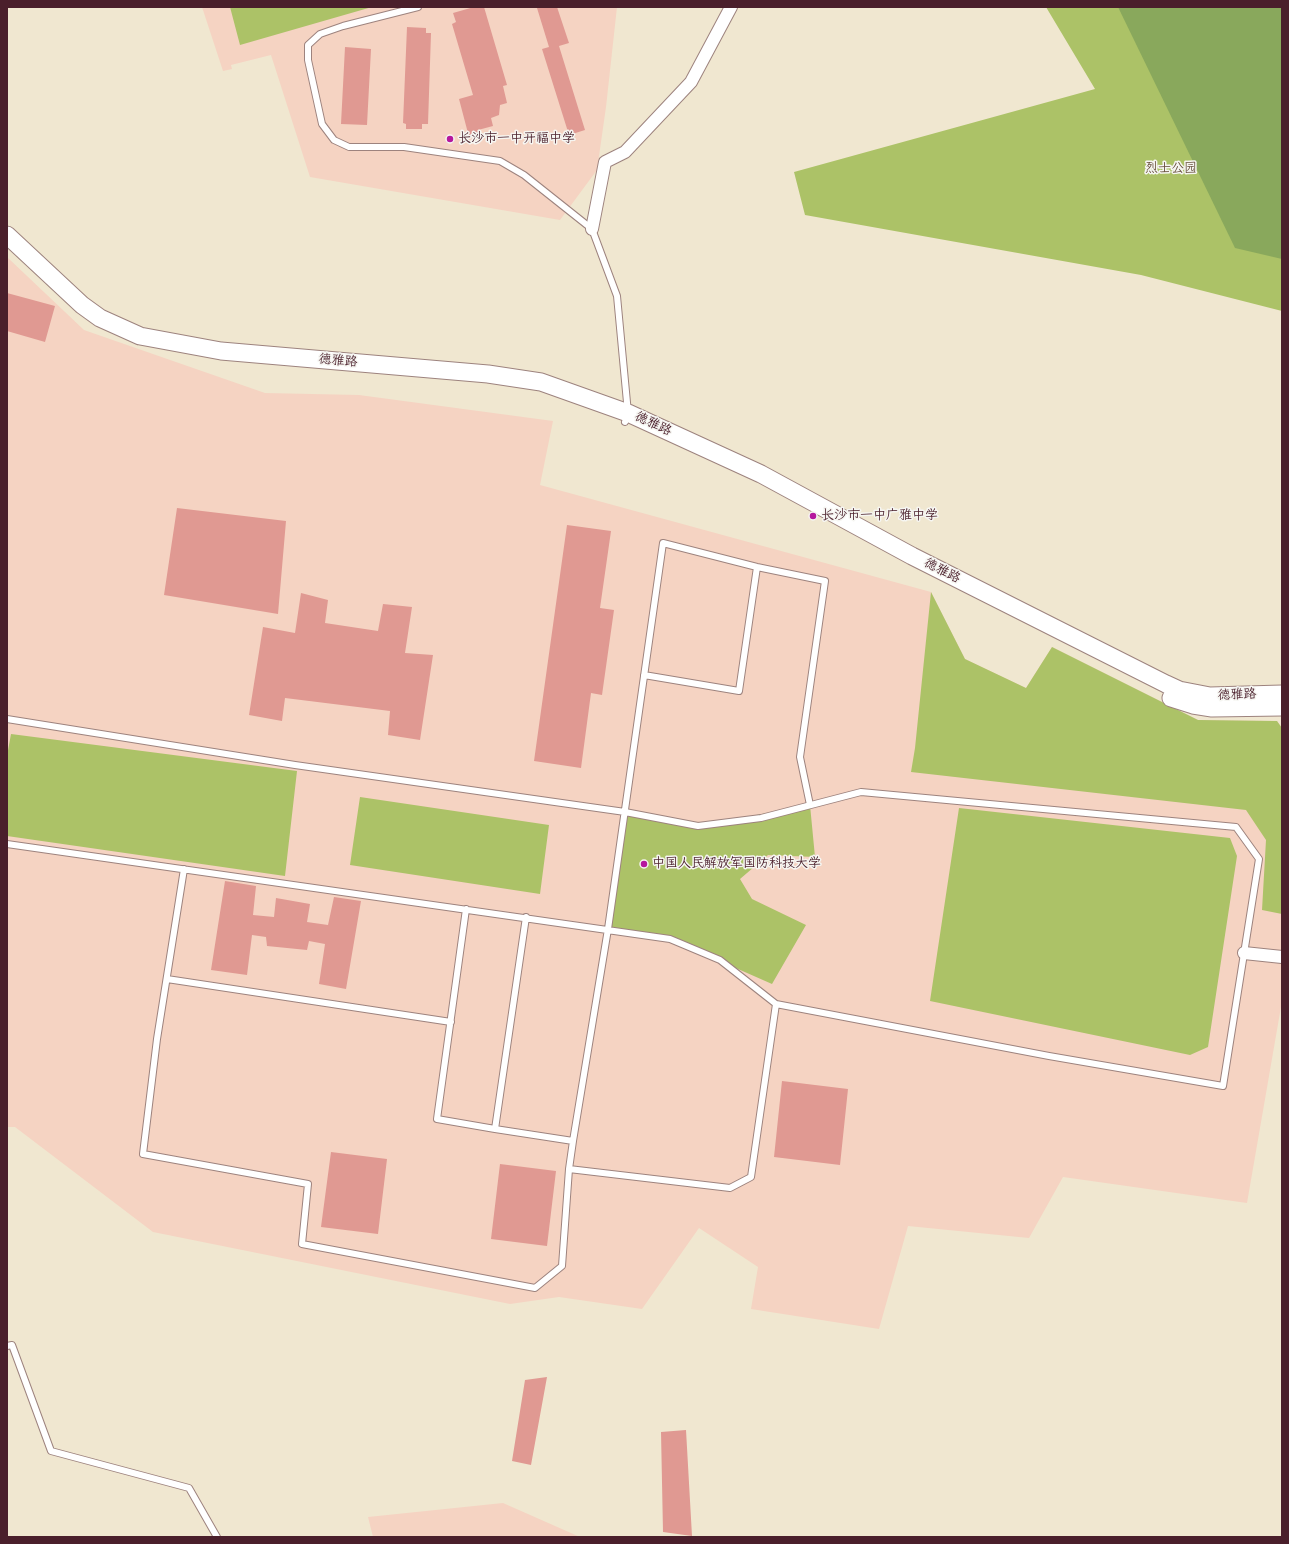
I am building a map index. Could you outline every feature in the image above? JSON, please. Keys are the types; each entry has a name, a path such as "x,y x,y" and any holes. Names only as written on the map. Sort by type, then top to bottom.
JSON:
{"street":[{"path":"592,229 605,162 625,152 691,82 731,7"},
{"name":"德雅路","path":"7,235 82,305 100,318 140,336 221,351 488,374 541,382 761,474 912,556 1179,690 1210,696 1282,694"},
{"name":"德雅路","path":"7,246 73,308 91,321 97,325 142,343 222,359 537,389 627,417 758,483 907,566 1173,699 1193,705 1212,708 1282,707"},
{"path":"1244,953 1282,956"}],"lane":[{"path":"418,7 343,26 320,34 308,45 308,60 322,124 334,140 349,147 404,147 500,161 524,175 592,229 617,296 627,417"},
{"path":"184,869 157,1039 143,1154 308,1184 302,1244 535,1288 562,1266 569,1170 573,1141 608,929 663,543 757,567 825,581 800,757 810,805"},
{"path":"644,675 739,691 757,567"},
{"path":"7,719 295,765 624,812 698,826 761,818 862,792 1236,827 1259,859 1223,1086 1049,1056 776,1004 720,960 670,939 526,917 7,844"},
{"path":"466,909 437,1119 573,1141"},
{"path":"495,1129 526,917"},
{"path":"167,979 451,1022"},
{"path":"569,1170 730,1188 751,1177 776,1004"},
{"path":"7,1346 12,1345 51,1451 189,1488 217,1537"}],"shaded area":[{"name":"长沙市一中开福中学","path":"202,7 617,7 606,107 597,170 560,220 310,177 271,55 231,65 232,69 223,71"},
{"name":"中国人民解放军国防科技大学","path":"7,257 84,330 265,393 359,395 553,421 540,485 931,592 965,659 1026,688 1052,647 1198,720 1277,721 1282,728 1282,1001 1247,1203 1063,1177 1029,1238 908,1226 879,1329 751,1309 758,1267 699,1228 642,1309 559,1297 510,1304 153,1232 15,1127 7,1127"},
{"path":"503,1503 580,1537 373,1537 368,1517"}],"green space":[{"path":"230,7 372,7 240,45"},
{"name":"烈士公园","path":"1046,7 1282,7 1282,311 1141,275 805,215 794,172 1095,89"},
{"path":"1118,7 1282,7 1282,259 1235,248"},
{"path":"931,592 965,659 1026,688 1052,647 1198,720 1277,721 1282,728 1282,914 1262,910 1266,840 1246,810 911,772 915,748"},
{"path":"11,734 297,771 285,876 7,836 7,756"},
{"path":"360,797 549,825 540,894 350,865"},
{"path":"810,805 815,857 768,855 740,879 752,899 806,925 772,984 670,939 608,929 625,812 698,826"},
{"path":"959,808 1230,838 1237,856 1208,1047 1190,1055 930,1001"}],"building":[{"path":"474,7 484,7 507,85 503,86 507,103 500,105 499,115 491,118 493,126 478,130 479,134 469,137 459,99 473,95 452,24 456,22 453,13"},
{"path":"557,7 569,43 559,46 585,130 569,135 542,49 549,47 537,8"},
{"path":"407,27 426,28 426,33 431,33 428,124 422,124 422,129 406,129 406,124 403,123"},
{"path":"345,47 371,49 367,125 341,124"},
{"path":"7,293 55,306 45,342 7,331"},
{"path":"177,508 286,521 278,614 164,595"},
{"path":"567,525 611,531 600,608 614,610 602,695 591,693 581,768 534,761"},
{"path":"301,593 328,600 325,623 378,631 383,604 412,607 405,653 433,655 420,740 388,735 390,711 285,698 282,721 249,715 263,627 295,633"},
{"path":"225,881 256,886 253,915 274,917 276,898 310,904 307,922 328,925 334,897 361,901 346,989 319,984 325,944 309,941 307,950 267,946 266,937 252,935 247,975 211,970"},
{"path":"782,1081 848,1089 840,1165 774,1157"},
{"path":"331,1152 387,1159 378,1234 321,1227"},
{"path":"500,1164 556,1171 547,1246 491,1239"},
{"path":"547,1377 531,1465 512,1461 525,1380"},
{"path":"686,1430 692,1536 663,1532 661,1432"}],"place":[{"name":"长沙市一中开福中学","path":"450,139"},
{"name":"长沙市一中广雅中学","path":"813,516"},
{"name":"中国人民解放军国防科技大学","path":"644,864"}]}
